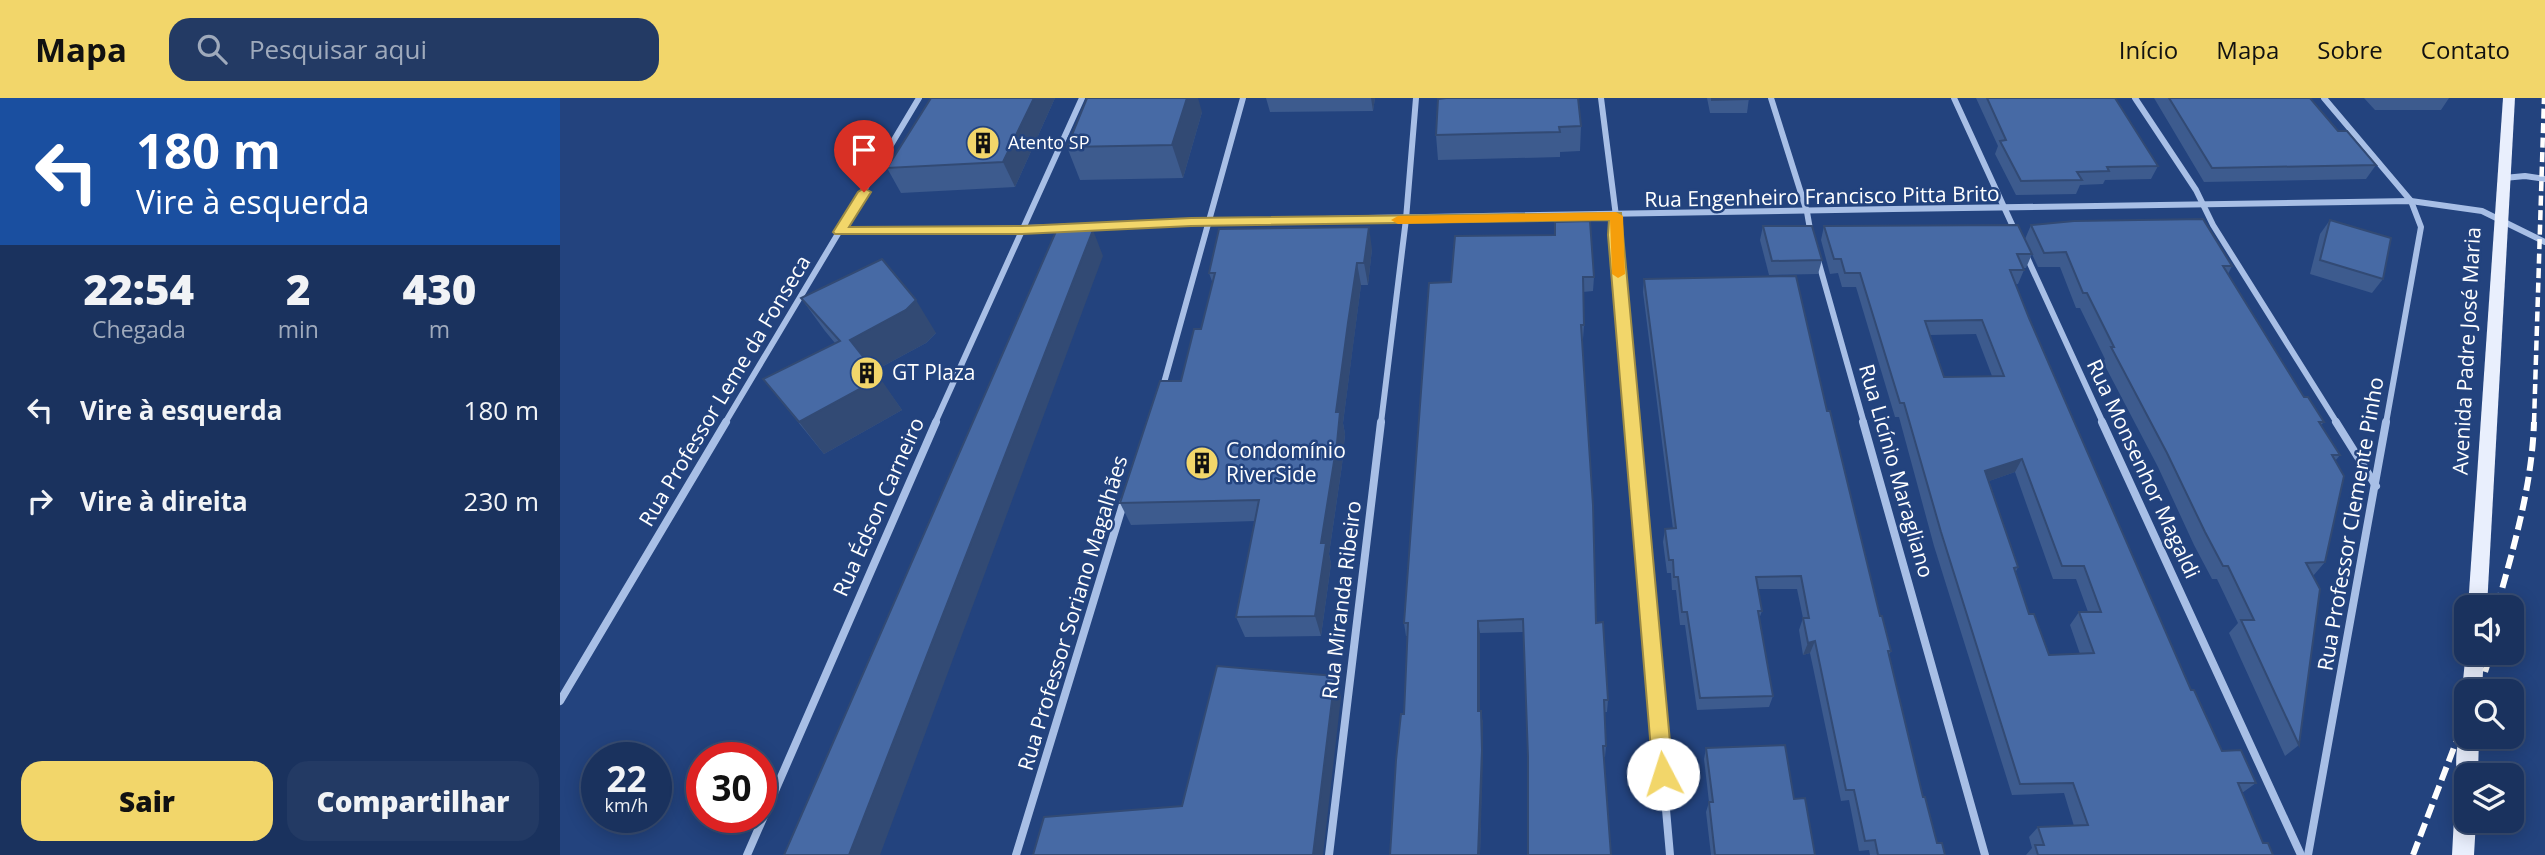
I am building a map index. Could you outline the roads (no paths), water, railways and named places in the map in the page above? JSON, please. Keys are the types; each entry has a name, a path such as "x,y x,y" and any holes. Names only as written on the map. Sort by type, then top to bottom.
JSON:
{"main road":[{"name":"Avenida Padre José Maria","path":"2478,595 2499,218 2509,98"},
{"path":"2463,855 2464,833"}],"street":[{"name":"Rua Professor Leme da Fonseca","path":"560,701 919,98"},
{"name":"Rua Édson Carneiro","path":"747,855 887,530 1082,98"},
{"path":"1159,403 1243,98"},
{"name":"Rua Miranda Ribeiro","path":"1329,855 1406,219 1416,98"},
{"path":"1601,98 1616,216 1615,235 1671,855"},
{"name":"Rua Licínio Maragliano","path":"1771,98 1807,212 1985,855"},
{"name":"Rua Monsenhor Magaldi","path":"1954,98 2301,855"},
{"path":"2135,98 2205,206 2213,225 2376,486"},
{"path":"2324,98 2412,201"},
{"path":"2503,178 2525,176 2545,179"},
{"name":"Rua Engenheiro Francisco Pitta Brito","path":"839,232 1022,230 1207,222 2412,201 2466,207 2499,218 2545,242"},
{"name":"Rua Professor Clemente Pinho","path":"2308,855 2421,227 2412,201"},
{"name":"Rua Professor Soriano Magalhães","path":"1016,855 1128,491"}],"railway":[{"path":"2534,423 2544,98"},
{"path":"2500,595 2526,493 2534,422"},
{"path":"2483,679 2487,665"},
{"path":"2413,855 2454,747"}],"place":[{"name":"Atento SP","path":"983,143"},
{"name":"GT Plaza","path":"867,373"},
{"name":"Condomínio RiverSide","path":"1202,463"}]}
